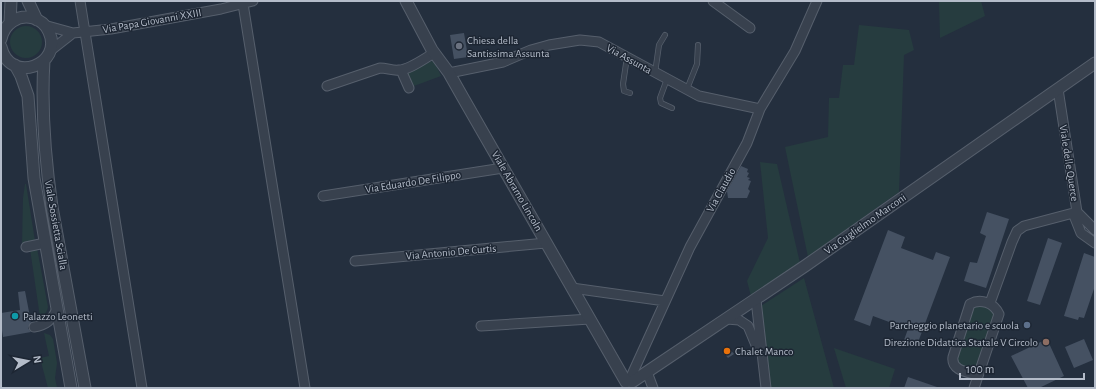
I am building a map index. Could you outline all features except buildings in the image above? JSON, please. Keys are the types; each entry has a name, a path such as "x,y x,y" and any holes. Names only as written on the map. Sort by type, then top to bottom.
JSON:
{"street":[{"path":"10,23 11,1"},
{"name":"Viale Sossietta Scialla","path":"28,1 41,22 48,30 51,40 47,55 44,122 48,179 85,388"},
{"path":"80,1 142,388"},
{"name":"Via Papa Giovanni XXIII","path":"41,22 73,33 84,32 111,29 220,5 243,4 254,1"},
{"name":"Viale Abramo Lincoln","path":"406,1 434,53 449,73 590,319 630,384"},
{"path":"713,1 750,28"},
{"name":"Via Claudio","path":"630,384 665,301 690,247 747,143 760,109 795,51 817,1"},
{"path":"243,4 305,388"},
{"path":"1,39 3,31 10,23 23,17 41,22"},
{"path":"15,65 20,67 36,66 73,33"},
{"name":"Via Assunta","path":"449,73 503,62 531,50 549,45 580,40 598,42 699,96 760,109"},
{"name":"Viale Sossietta Scialla","path":"1,47 6,59 15,65 21,76 28,96 34,178 71,388"},
{"path":"327,86 380,68 401,70 434,53"},
{"name":"Via Guglielmo Marconi","path":"630,384 756,300 1095,63"},
{"path":"401,70 410,88"},
{"name":"Viale delle Querce","path":"1058,89 1075,213 1081,233 1095,243"},
{"name":"Via Eduardo De Filippo","path":"323,196 503,168"},
{"path":"990,303 1017,231 1024,226 1075,213"},
{"name":"Viale delle Querce","path":"1075,213 1095,230"},
{"path":"27,247 45,243"},
{"name":"Via Antonio De Curtis","path":"355,261 546,243"},
{"path":"572,288 665,301"},
{"path":"756,300 766,388"},
{"path":"974,388 999,314 996,308 990,303 974,302 970,304 952,357 952,362 958,369 978,375"},
{"path":"57,309 51,320 38,326 53,328 61,336"},
{"path":"480,326 590,319"},
{"path":"727,319 739,320 748,326 763,364"},
{"path":"648,372 653,388"}],"lane":[{"path":"655,73 659,45 665,35"},
{"path":"687,89 697,64 698,45"},
{"path":"627,58 623,84 624,91 630,93"},
{"path":"667,79 660,98 661,103 672,108"}],"green space":[{"path":"939,1 981,1 985,16 940,38"},
{"path":"859,25 909,30 914,50 904,55 899,192 808,257 785,147 828,137 829,98 839,98 843,65 854,65"},
{"path":"23,26 29,26 39,33 42,42 41,48 35,55 29,58 23,58 13,51 10,45 10,39 17,29"},
{"path":"432,61 435,63 441,76 414,86 407,72"},
{"path":"760,162 777,164 800,263 751,296 747,281 768,238"},
{"path":"25,184 35,241 22,244 23,198"},
{"path":"37,248 48,307 46,313 40,317 30,249"},
{"path":"804,278 834,388 771,388 761,306"},
{"path":"974,302 999,314 978,377 952,362"},
{"path":"44,333 50,335 53,339 57,363 55,378 57,388 48,388 40,358 49,356"},
{"path":"834,348 895,369 889,388 846,388"}],"place":[{"name":"Chiesa della Santissima Assunta","path":"459,46"},
{"name":"Palazzo Leonetti","path":"15,316"},
{"name":"Parcheggio planetario e scuola","path":"1027,325"},
{"name":"Direzione Didattica Statale V Circolo","path":"1046,342"},
{"name":"Chalet Manco","path":"727,351"}]}
